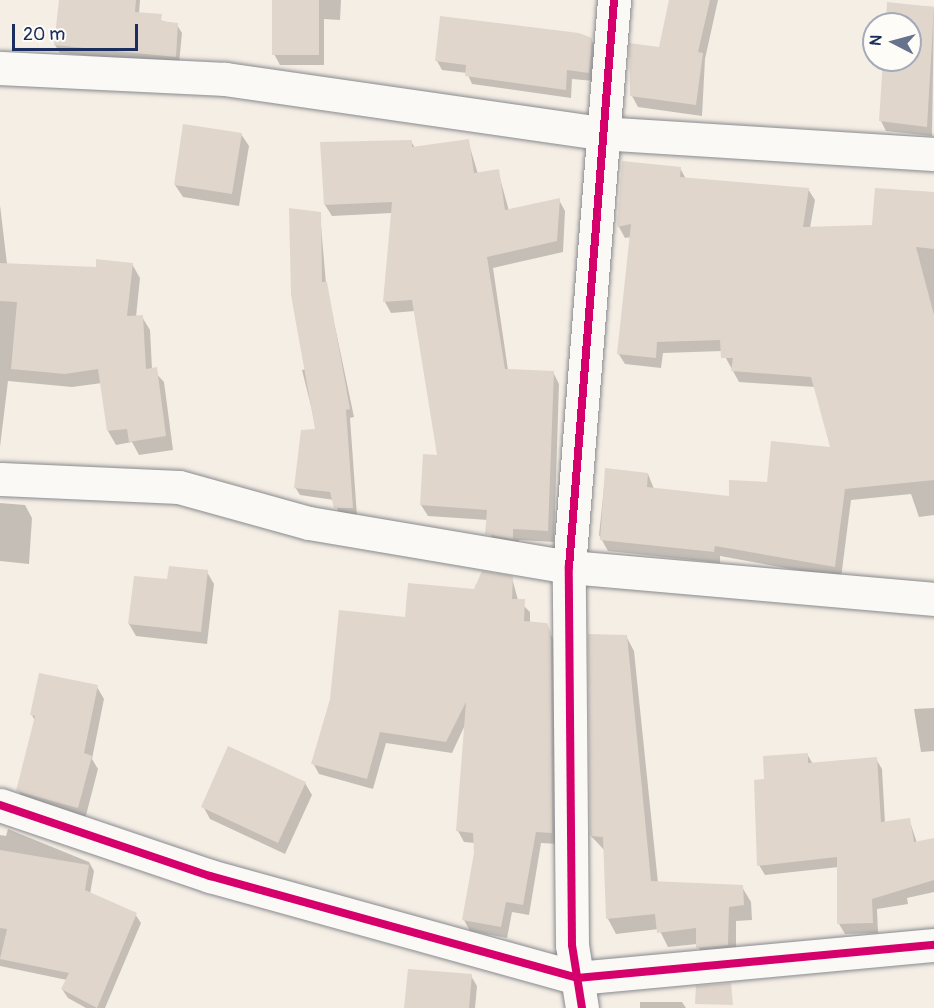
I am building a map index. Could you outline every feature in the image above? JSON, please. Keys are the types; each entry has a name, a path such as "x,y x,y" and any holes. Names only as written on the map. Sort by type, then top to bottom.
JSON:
{"street":[{"path":"580,993 566,668 569,567 600,133 614,0"},
{"path":"0,68 225,80 600,133 934,154"},
{"path":"1,479 179,487 309,523 569,567 934,599"},
{"path":"0,805 210,876 580,993 934,945"}],"building":[{"path":"59,0 136,0 135,12 162,14 161,21 178,23 176,57 54,45"},
{"path":"272,0 319,0 319,55 272,55"},
{"path":"669,0 710,0 698,52 703,53 696,105 630,96 629,43 659,47"},
{"path":"887,2 934,7 927,127 879,121 882,72 922,72 922,12 887,12"},
{"path":"440,16 579,33 592,38 589,73 567,70 566,90 465,76 466,65 435,61"},
{"path":"183,124 242,133 232,194 174,185"},
{"path":"469,139 474,173 499,169 505,210 560,198 557,241 487,257 505,369 554,371 548,531 513,529 513,539 485,534 487,510 420,505 423,454 437,455 412,300 383,302 392,202 324,205 320,142 412,140 412,147"},
{"path":"622,161 681,167 680,177 809,188 803,227 872,225 875,188 934,192 934,249 916,247 934,315 934,480 845,489 835,567 715,546 714,552 600,540 605,468 648,473 647,487 729,496 729,480 767,482 771,441 830,447 811,377 731,371 733,358 721,358 720,340 657,342 656,358 617,354 631,224 617,227"},
{"path":"289,208 321,212 322,282 327,282 350,409 346,410 353,508 334,508 330,492 294,488 301,430 315,429 291,295"},
{"path":"96,259 133,263 127,316 143,315 146,369 157,367 166,436 129,442 127,429 107,431 98,369 65,374 11,369 17,302 0,301 0,263 96,267"},
{"path":"169,566 208,570 201,632 128,624 134,576 167,579"},
{"path":"482,571 513,576 512,599 525,599 524,621 547,623 551,633 552,833 536,832 523,905 506,902 501,927 462,920 474,853 473,833 456,831 466,702 446,742 380,732 367,779 311,764 330,699 339,610 405,617 408,583 474,589"},
{"path":"588,634 627,635 651,881 743,885 744,905 729,907 728,945 696,948 696,928 657,933 655,914 606,919 603,837 590,836"},
{"path":"39,673 98,685 84,753 92,756 78,808 16,791 35,716 30,715"},
{"path":"228,746 306,782 278,843 201,807"},
{"path":"808,753 808,763 877,757 881,822 910,818 914,842 934,838 934,880 872,899 873,923 837,924 837,857 757,866 754,780 764,779 763,756"},
{"path":"0,850 89,865 85,890 137,913 97,1008 61,989 69,973 0,959 7,929 0,928"},
{"path":"408,969 472,974 469,1008 404,1008"},
{"path":"731,983 733,1005 695,1004 696,986"}],"cycle path":[{"path":"582,1008 572,945 569,567 614,0"},
{"path":"0,805 210,876 577,978 934,945"}]}
